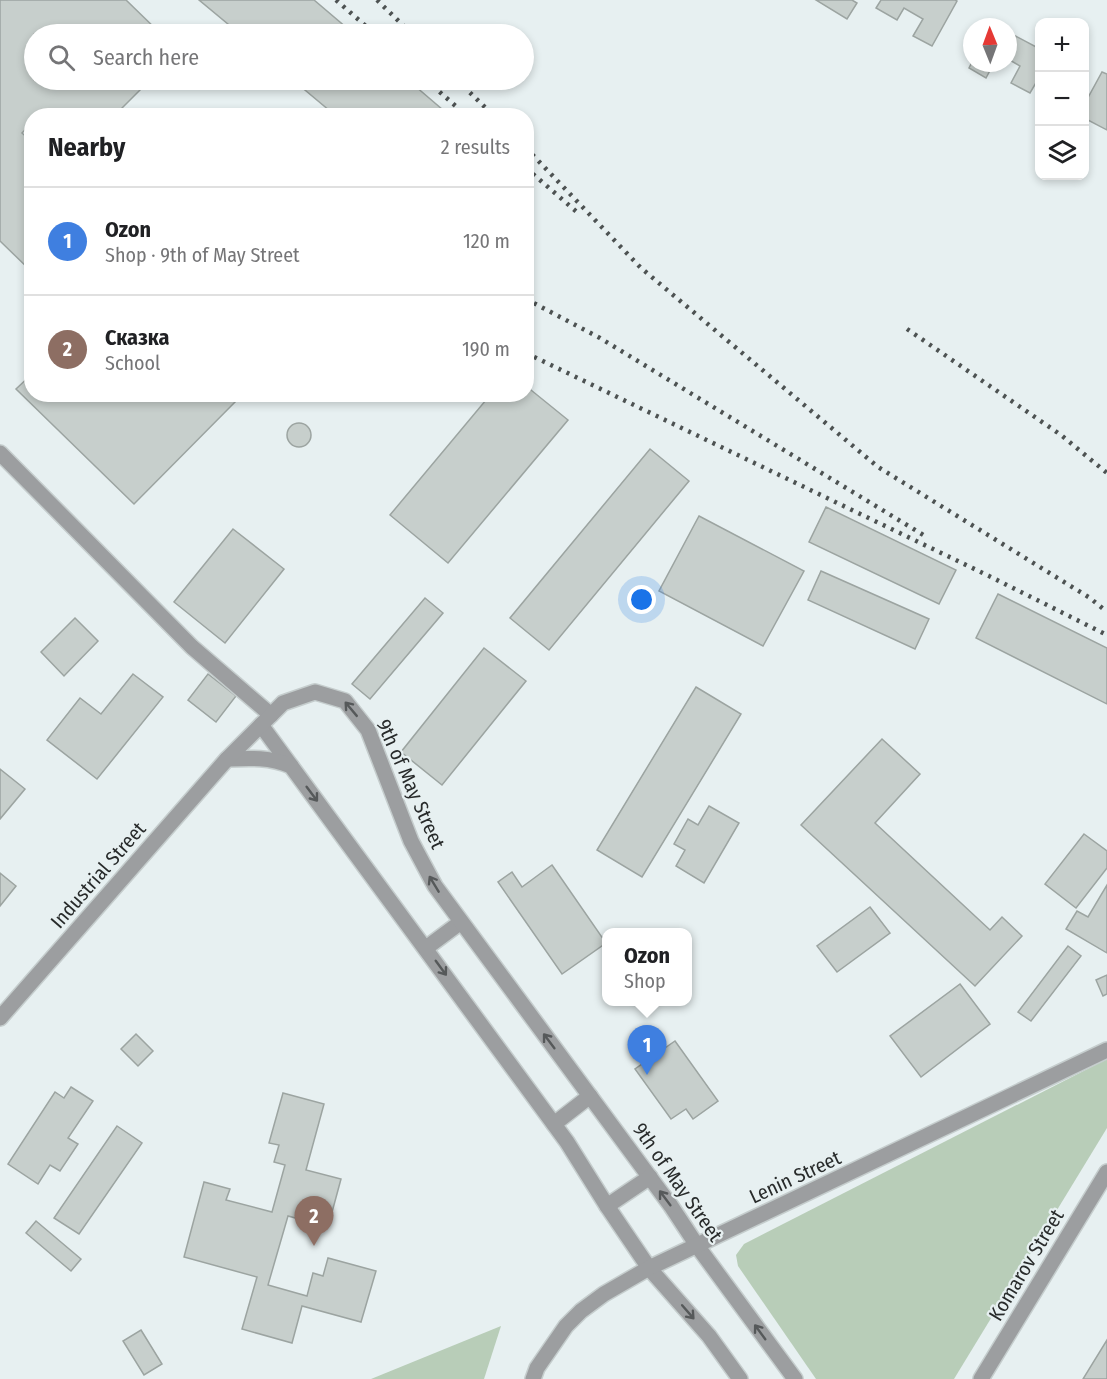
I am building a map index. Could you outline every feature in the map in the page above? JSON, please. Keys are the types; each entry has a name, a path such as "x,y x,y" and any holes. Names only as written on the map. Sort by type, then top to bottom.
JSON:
{"street":[{"path":"0,453 266,720 291,766 554,1125 649,1268 709,1336 740,1379"},
{"name":"9th of May Street","path":"227,759 283,703 315,692 345,701 368,730 411,841 435,886 650,1177 698,1247 795,1379"},
{"path":"227,759 278,760 291,766"},
{"name":"Industrial Street","path":"0,1018 227,759"},
{"path":"426,948 461,922"},
{"name":"Lenin Street","path":"533,1379 537,1368 566,1326 581,1311 604,1294 649,1268 698,1247 1107,1050"},
{"path":"554,1125 590,1096"},
{"name":"Komarov Street","path":"981,1379 1107,1172"},
{"path":"607,1206 650,1177"}],"green space":[{"path":"1107,1059 1107,1128 954,1379 816,1379 738,1266 736,1255 744,1244"},
{"path":"501,1326 484,1379 371,1379"}],"building":[{"path":"0,0 126,0 151,24 24,24 24,90 140,90 122,108 24,108 24,131 22,133 24,135 24,264 0,241"},
{"path":"199,0 314,0 342,24 228,24"},
{"path":"816,0 852,0 857,3 847,19"},
{"path":"881,0 957,1 932,46 913,36 923,19 904,8 897,20 876,8"},
{"path":"1017,37 1035,46 1035,84 1030,93 1011,83 1020,66 1017,64"},
{"path":"976,72 989,72 986,78"},
{"path":"1102,72 1107,74 1107,130 1089,121 1089,96"},
{"path":"305,90 420,90 441,108 326,108"},
{"path":"24,382 24,397 16,389"},
{"path":"534,392 568,420 448,563 390,515 484,402 534,402"},
{"path":"29,402 235,402 134,504"},
{"path":"299,423 308,426 311,435 308,444 299,447 290,444 287,435 290,426"},
{"path":"650,449 689,481 549,650 510,618"},
{"path":"826,507 956,570 939,604 809,542"},
{"path":"699,516 804,571 763,646 659,591"},
{"path":"233,529 284,569 225,643 174,602"},
{"path":"821,571 929,619 915,649 808,600"},
{"path":"998,594 1107,648 1107,704 976,638"},
{"path":"425,598 443,613 370,699 352,684"},
{"path":"75,618 98,641 64,676 41,652"},
{"path":"484,648 526,681 442,785 401,752"},
{"path":"133,674 163,697 97,779 47,740 80,698 101,714"},
{"path":"208,674 236,696 216,722 188,700"},
{"path":"696,687 741,714 642,877 597,850"},
{"path":"882,739 920,774 875,823 990,930 1002,917 1022,936 975,986 801,825"},
{"path":"0,769 25,789 0,819"},
{"path":"709,806 739,823 704,883 676,866 685,850 674,844 688,819 698,825"},
{"path":"1084,834 1107,851 1107,868 1076,908 1045,884"},
{"path":"552,865 602,937 602,946 562,974 498,882 512,872 522,887"},
{"path":"0,873 16,886 0,906"},
{"path":"1107,885 1107,953 1066,929 1077,911 1088,917"},
{"path":"870,907 890,933 837,972 817,946"},
{"path":"1068,946 1081,956 1031,1021 1018,1012"},
{"path":"1107,975 1107,994 1103,996 1096,980"},
{"path":"960,984 990,1024 921,1077 890,1036"},
{"path":"136,1034 153,1051 138,1066 121,1049"},
{"path":"675,1041 718,1101 693,1119 686,1109 671,1119 635,1069"},
{"path":"71,1087 93,1101 68,1138 78,1144 60,1171 50,1165 38,1184 8,1164 55,1092 64,1098"},
{"path":"283,1093 324,1104 306,1170 341,1179 328,1227 288,1216 268,1285 307,1296 313,1273 323,1276 328,1258 376,1271 361,1322 302,1306 292,1343 242,1329 257,1277 184,1257 204,1182 230,1189 226,1200 272,1212 285,1165 274,1162 279,1145 269,1143"},
{"path":"117,1126 142,1143 79,1234 54,1218"},
{"path":"36,1221 81,1259 71,1271 26,1233"},
{"path":"141,1330 162,1364 144,1375 123,1341"},
{"path":"1107,1340 1107,1379 1083,1379"}],"railway":[{"path":"336,0 364,24"},
{"path":"377,0 402,24"},
{"path":"437,90 458,108"},
{"path":"467,90 486,108"},
{"path":"534,156 641,268 878,467 1090,598 1107,612"},
{"path":"534,175 578,213"},
{"path":"534,303 600,338 925,536"},
{"path":"907,329 1061,435 1107,473"},
{"path":"534,357 1107,635"}],"place":[{"name":"Ozon","path":"647,1075"},
{"name":"Сказка","path":"314,1246"}]}
